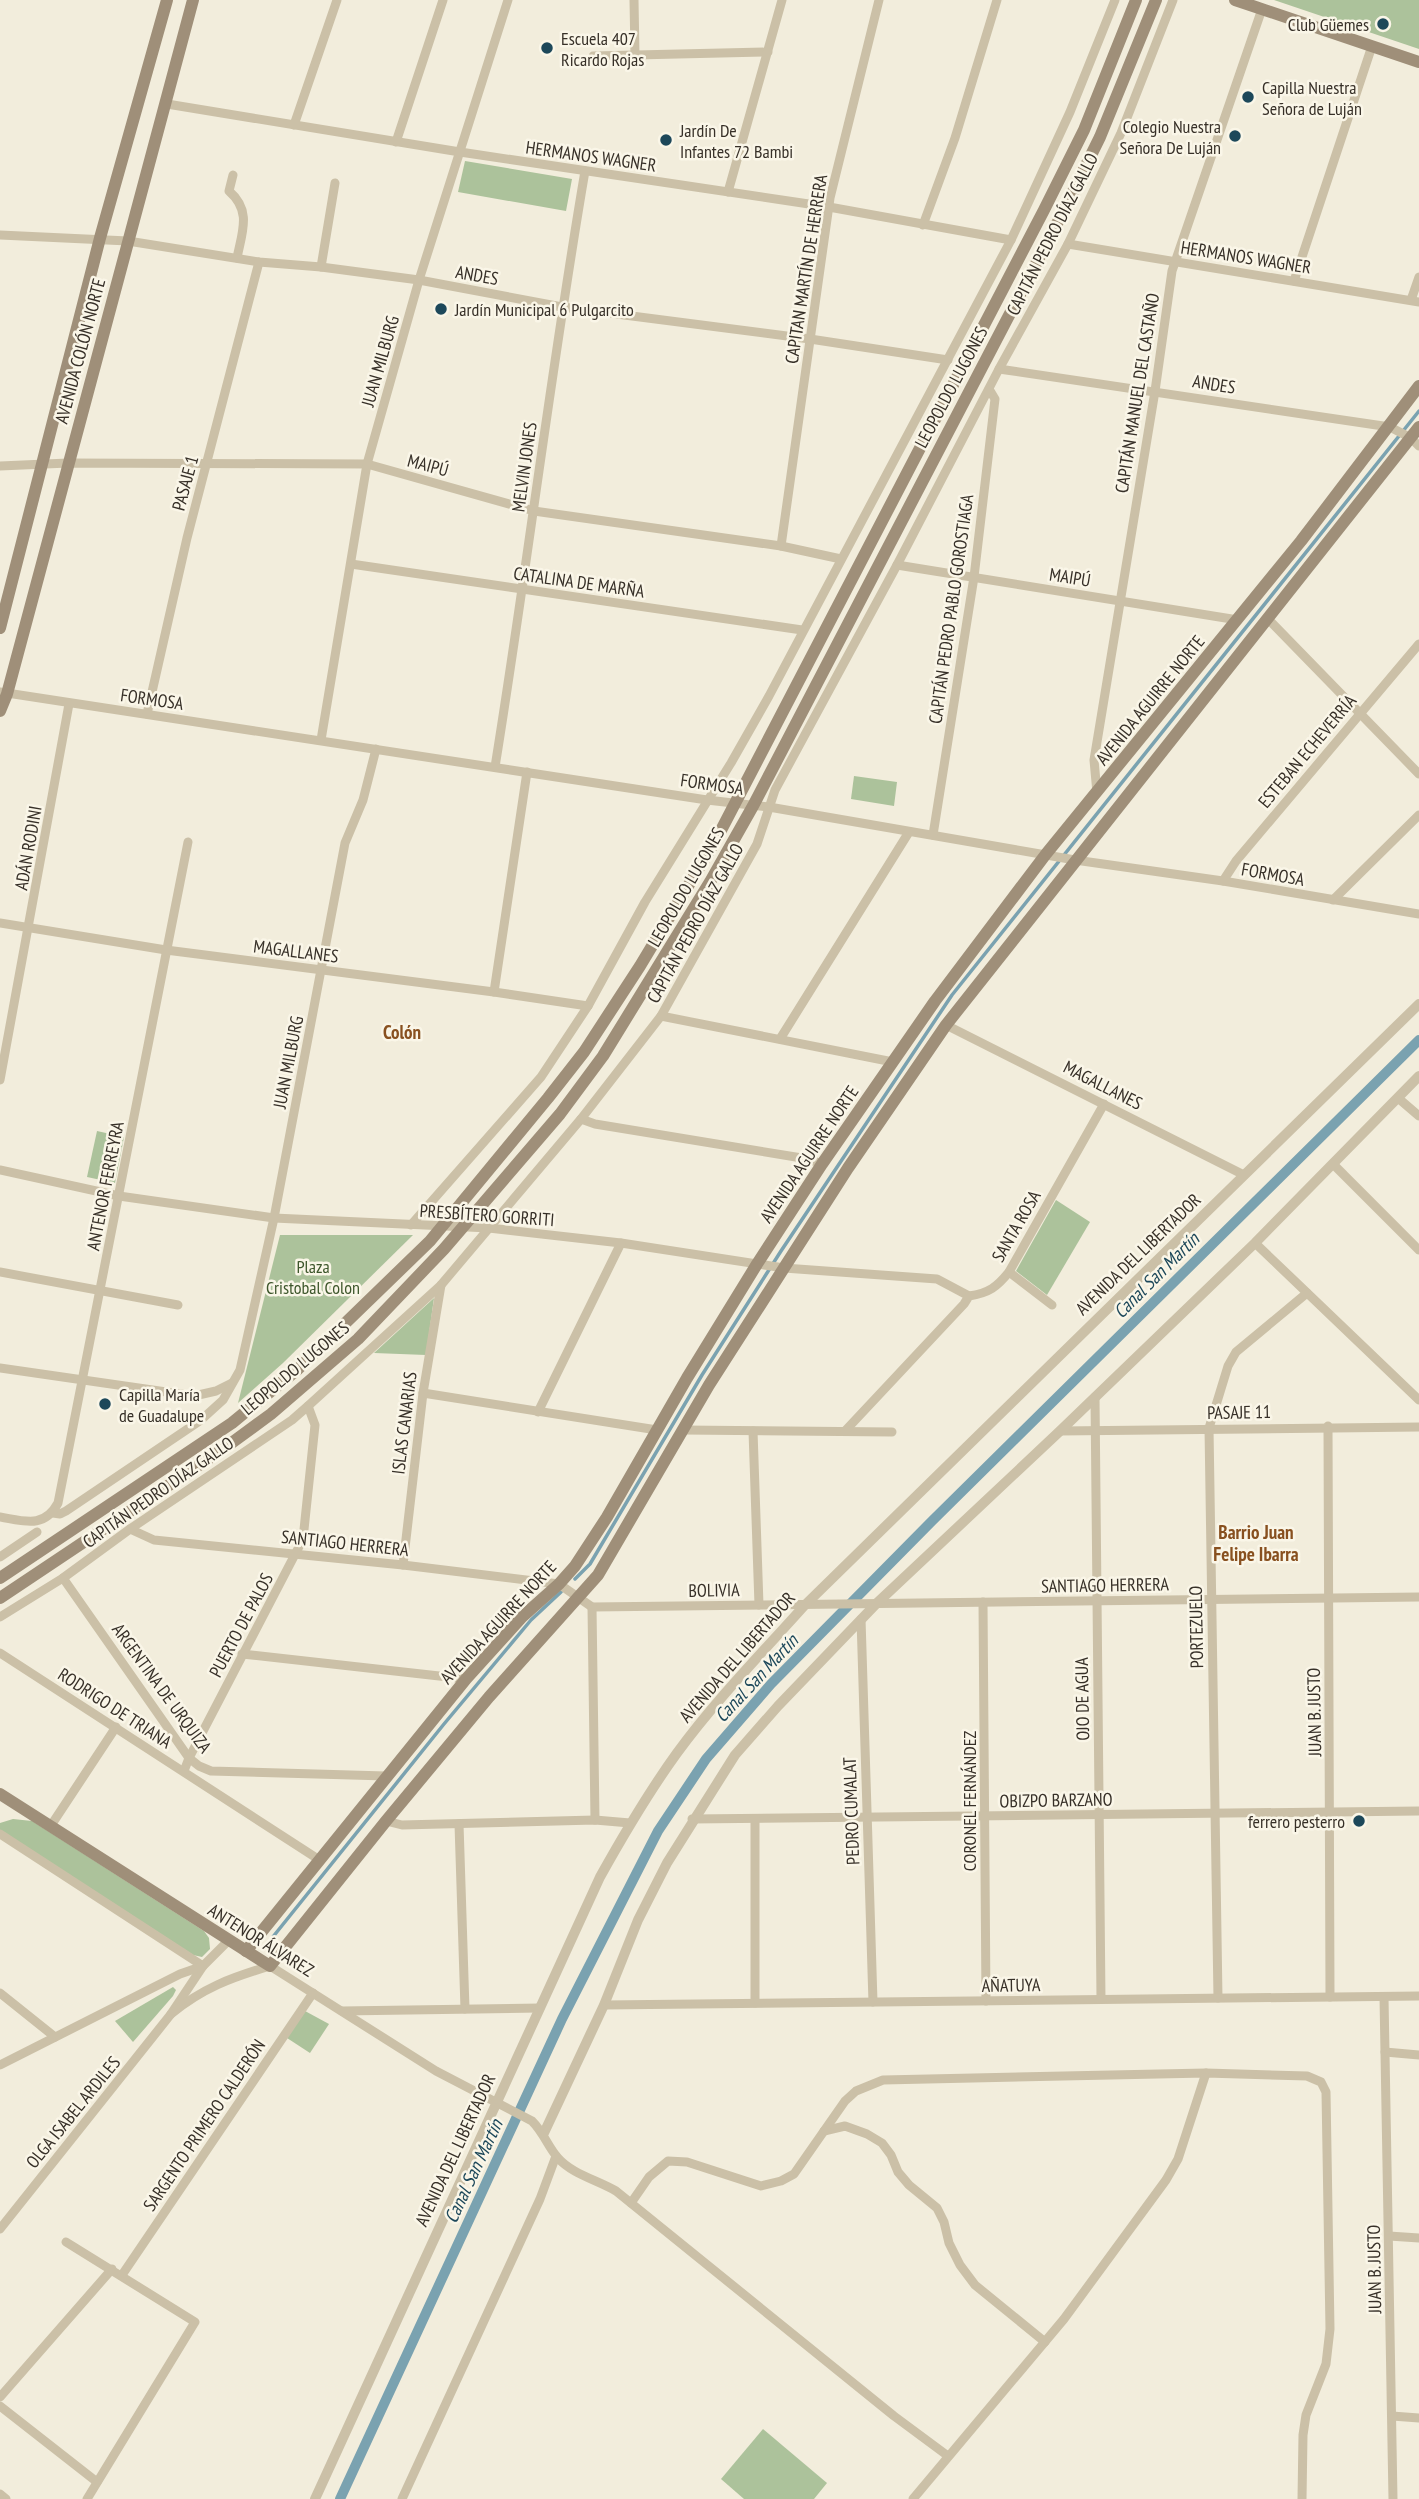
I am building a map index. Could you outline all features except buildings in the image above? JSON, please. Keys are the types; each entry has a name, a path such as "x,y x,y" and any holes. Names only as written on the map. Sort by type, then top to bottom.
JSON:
{"main road":[{"name":"AVENIDA COLÓN NORTE","path":"0,628 100,238 167,0"},
{"name":"AVENIDA COLÓN NORTE","path":"0,711 167,104 193,0"},
{"name":"LEOPOLDO LUGONES","path":"0,1578 172,1465 298,1369 430,1241 584,1052 640,966 717,838 1084,130 1136,0"},
{"name":"LEOPOLDO LUGONES","path":"0,1598 226,1447 271,1414 358,1339 463,1227 560,1114 603,1056 710,882 753,806 1063,212 1100,137 1156,0"},
{"path":"1235,0 1419,62"},
{"name":"AVENIDA AGUIRRE NORTE","path":"246,1951 466,1679 522,1617 575,1566 822,1164 934,1001 1097,793 1393,429 1419,386"},
{"path":"270,1966 489,1697 579,1599 606,1564 779,1268 946,1025 1072,859 1414,436"},
{"name":"ANTENOR ÁLVAREZ","path":"2,1800 50,1827 270,1966"}],"street":[{"path":"294,125 337,0"},
{"path":"396,142 443,0"},
{"name":"JUAN MILBURG","path":"321,740 367,464 419,280 508,0"},
{"path":"634,0 635,55"},
{"path":"728,192 782,0"},
{"name":"CAPITAN MARTÍN DE HERRERA","path":"780,546 829,207 879,0"},
{"path":"923,225 955,138 998,0"},
{"name":"CAPITÁN PEDRO DÍAZ GALLO","path":"411,1225 541,1077 588,1006 645,902 769,696 1011,240 1070,112 1115,0"},
{"name":"CAPITÁN PEDRO DÍAZ GALLO","path":"0,1617 63,1578 130,1529 292,1420 308,1406 440,1285 582,1119 661,1016 757,844 775,790 1068,244 1121,133 1173,0"},
{"name":"CAPITÁN MANUEL DEL CASTAÑO","path":"1097,793 1094,760 1175,262 1262,9"},
{"path":"1294,281 1371,46"},
{"path":"593,56 768,52"},
{"name":"HERMANOS WAGNER","path":"167,104 460,152 829,207 1011,240"},
{"name":"MELVIN JONES","path":"495,767 523,590 562,307 585,171"},
{"path":"233,175 229,191 243,207 244,216 237,258"},
{"path":"321,267 335,183"},
{"name":"ANDES","path":"0,235 128,241 258,262 419,280 562,307 810,338 948,360"},
{"name":"HERMANOS WAGNER","path":"1068,244 1415,301"},
{"name":"PASAJE 1","path":"147,714 258,262"},
{"path":"1415,301 1419,277"},
{"name":"ANDES","path":"999,369 1393,429 1414,436"},
{"name":"CAPITÁN PEDRO PABLO GOROSTIAGA","path":"933,835 974,577 995,399 989,388"},
{"name":"MAIPÚ","path":"0,466 68,463 367,464 534,511 780,546 841,559"},
{"name":"CATALINA DE MARÑA","path":"351,564 802,630"},
{"name":"MAIPÚ","path":"897,565 1238,620"},
{"path":"1268,619 1419,774"},
{"name":"ESTEBAN ECHEVERRÍA","path":"1223,881 1236,861 1419,644"},
{"name":"FORMOSA","path":"4,693 707,800 769,807 1419,914"},
{"name":"ADÁN RODINI","path":"0,1080 69,704"},
{"name":"JUAN MILBURG","path":"53,1513 66,1511 201,1420 223,1400 240,1370 274,1218 345,843 363,800 376,749"},
{"path":"494,992 527,772"},
{"path":"1333,900 1419,815"},
{"path":"780,1039 908,832"},
{"name":"ANTENOR FERREYRA","path":"53,1513 58,1503 188,842"},
{"name":"MAGALLANES","path":"0,923 166,950 588,1006"},
{"name":"AVENIDA DEL LIBERTADOR","path":"314,2499 502,2104 540,2008 600,1877 630,1823 693,1733 804,1606 1419,1004"},
{"path":"661,1016 893,1062"},
{"name":"MAGALLANES","path":"946,1025 1244,1175"},
{"path":"948,2456 894,2416 631,2203 601,2182 570,2168 556,2157 544,2133 604,2005 638,1920 692,1819 735,1755 876,1604 1255,1243 1419,1076"},
{"path":"1398,1098 1419,1116"},
{"name":"SANTA ROSA","path":"845,1432 969,1296 985,1294 996,1288 1009,1272 1104,1104"},
{"path":"582,1119 595,1124 808,1159 822,1164"},
{"path":"1333,1164 1419,1250"},
{"name":"PRESBÍTERO GORRITI","path":"0,1170 118,1196 274,1218 489,1228 621,1243 779,1268 937,1279 969,1296"},
{"path":"538,1412 621,1243"},
{"path":"1255,1243 1419,1400"},
{"path":"0,1272 178,1305"},
{"path":"1009,1272 1052,1305"},
{"name":"ISLAS CANARIAS","path":"403,1565 422,1393 440,1285"},
{"name":"PORTEZUELO","path":"1218,1998 1209,1428 1228,1366 1236,1352 1307,1293"},
{"path":"0,1368 194,1396 216,1391 233,1382"},
{"path":"422,1393 657,1430"},
{"name":"OJO DE AGUA","path":"1095,1397 1101,1999"},
{"name":"PUERTO DE PALOS","path":"184,1771 303,1539 315,1425 308,1406"},
{"name":"JUAN B. JUSTO","path":"1328,1426 1330,1997"},
{"name":"PASAJE 11","path":"1060,1431 1419,1427"},
{"path":"683,1430 891,1432"},
{"path":"753,1431 759,1605"},
{"path":"0,1517 32,1522 46,1519 53,1513"},
{"path":"32,1522 46,1548"},
{"name":"SANTIAGO HERRERA","path":"130,1529 155,1539 559,1584"},
{"path":"0,1557 37,1532"},
{"name":"ARGENTINA DE URQUIZA","path":"63,1578 189,1758 199,1766 211,1771 386,1776"},
{"path":"559,1584 592,1607 595,1820"},
{"name":"SANTIAGO HERRERA","path":"876,1604 1419,1597"},
{"name":"CORONEL FERNÁNDEZ","path":"983,1602 986,2001"},
{"name":"BOLIVIA","path":"592,1607 876,1604"},
{"name":"PEDRO CUMALAT","path":"861,1619 873,2002"},
{"name":"RODRIGO DE TRIANA","path":"0,1653 318,1859"},
{"path":"242,1654 466,1679"},
{"path":"50,1827 116,1727"},
{"name":"OBIZPO BARZANO","path":"692,1819 1419,1811"},
{"path":"755,1819 755,2003"},
{"path":"386,1821 402,1825 595,1820 630,1823"},
{"path":"459,1824 465,2009"},
{"path":"0,1833 203,1966"},
{"path":"171,2014 203,1966 229,1940"},
{"path":"0,2065 180,1974 203,1966"},
{"path":"171,2014 193,1996 226,1979 270,1966"},
{"name":"ANTENOR ÁLVAREZ","path":"270,1966 436,2071 533,2121 544,2133"},
{"path":"0,1993 55,2037"},
{"name":"SARGENTO PRIMERO CALDERÓN","path":"122,2275 313,1993"},
{"name":"AÑATUYA","path":"604,2005 1419,1996"},
{"name":"JUAN B. JUSTO","path":"1384,1997 1393,2499"},
{"path":"341,2011 540,2008"},
{"name":"OLGA ISABEL ARDILES","path":"0,2229 171,2014"},
{"path":"1385,2052 1419,2055"},
{"path":"913,2499 1064,2319 1172,2169 1189,2130 1206,2073"},
{"path":"631,2203 649,2177 668,2161 687,2162 761,2186 780,2181 794,2174 850,2096 869,2084 883,2080 1206,2073 1307,2076 1321,2082 1326,2092 1330,2329 1326,2364 1306,2415 1302,2499"},
{"path":"824,2130 845,2126 882,2143 904,2179 937,2208 949,2243 960,2265 975,2285 1045,2342"},
{"path":"402,2499 540,2199 556,2157"},
{"path":"1389,2236 1419,2238"},
{"path":"66,2242 195,2322 87,2499"},
{"path":"0,2397 112,2269"},
{"path":"0,2406 97,2482"},
{"path":"1392,2416 1419,2418"},
{"path":"0,2494 6,2499"}],"green space":[{"name":"Club Güemes","path":"1274,0 1419,0 1419,49"},
{"path":"465,161 572,179 566,211 458,192"},
{"path":"854,776 897,782 894,806 851,799"},
{"path":"97,1131 124,1137 115,1183 87,1177"},
{"path":"1056,1200 1090,1222 1047,1295 1016,1271"},
{"name":"Plaza Cristobal Colon","path":"280,1235 413,1235 283,1363 238,1403"},
{"path":"434,1298 426,1355 374,1353"},
{"path":"13,1819 32,1821 204,1931 209,1938 210,1949 202,1957 193,1955 0,1830 0,1823"},
{"path":"173,1987 176,1990 173,1996 133,2042 115,2021"},
{"path":"305,2011 329,2024 310,2053 287,2038"},
{"path":"763,2429 827,2483 814,2499 744,2499 721,2479"}],"waterway":[{"path":"575,1579 590,1564 702,1375 781,1251 952,995 1419,411"},
{"name":"Canal San Martín","path":"340,2499 562,2019 658,1831 706,1759 771,1684 932,1521 1419,1040"},
{"path":"272,1938 444,1724 531,1620 561,1592"}],"place":[{"name":"Club Güemes","path":"1383,24"},
{"name":"Escuela 407 Ricardo Rojas","path":"547,48"},
{"name":"Capilla Nuestra Señora de Luján","path":"1248,97"},
{"name":"Colegio Nuestra Señora De Luján","path":"1235,136"},
{"name":"Jardín De Infantes 72 Bambi","path":"666,140"},
{"name":"Jardín Municipal 6 Pulgarcito","path":"441,309"},
{"name":"Capilla María de Guadalupe","path":"105,1404"},
{"name":"ferrero pesterro","path":"1359,1821"}],"district":[{"name":"Colón","path":"402,1032"},
{"name":"Barrio Juan Felipe Ibarra","path":"1256,1543"}]}
